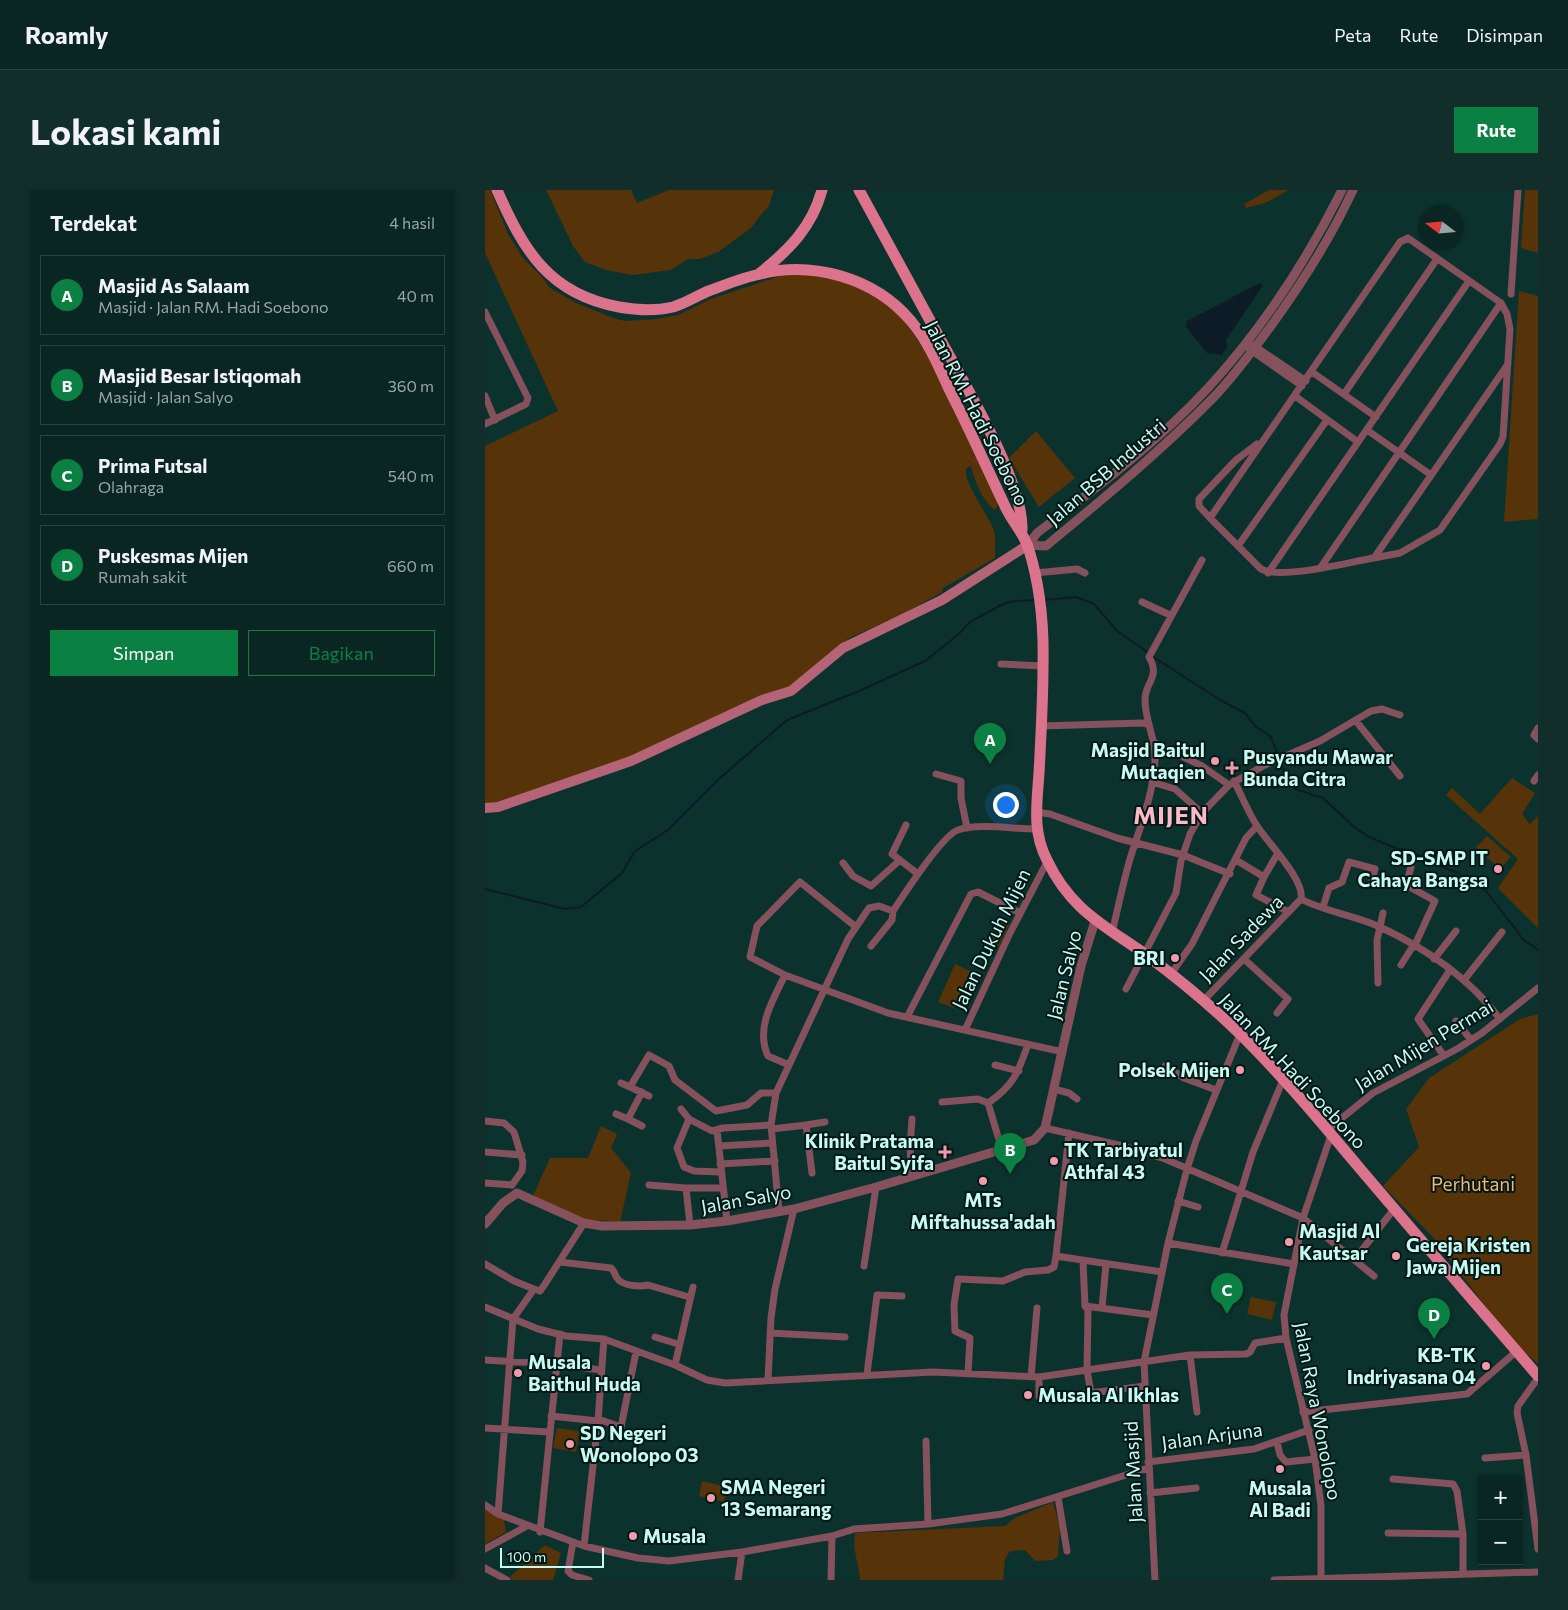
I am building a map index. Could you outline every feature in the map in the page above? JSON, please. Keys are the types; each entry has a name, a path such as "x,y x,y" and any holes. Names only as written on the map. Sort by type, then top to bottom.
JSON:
{"main road":[{"name":"Jalan RM. Hadi Soebono","path":"497,190 516,233 534,259 575,294 599,303 645,310 673,307 709,291 758,274 792,269 827,272 850,278 888,298 911,321 930,348 1006,510 1022,530 1028,545 1041,600 1043,666 1036,829 1047,862 1064,890 1095,921 1171,974 1240,1034 1283,1080 1394,1209 1450,1270 1538,1377"},
{"path":"758,274 795,243 813,215 822,190"},
{"name":"Jalan RM. Hadi Soebono","path":"859,190 999,452 1022,516 1022,530"},
{"path":"485,808 498,807 631,761 761,700 791,691 843,648 942,600 1028,545"}],"street":[{"name":"Jalan BSB Industri","path":"1028,545 1037,533 1135,456 1207,389 1245,342 1305,256 1342,190"},
{"name":"Jalan BSB Industri","path":"1028,545 1046,546 1133,474 1214,396 1254,349 1319,254 1353,190"},
{"path":"1511,294 1518,190"},
{"path":"1210,518 1261,441 1312,372 1404,239 1408,238 1501,304 1507,314 1510,329 1509,364 1503,437 1446,524 1433,535 1400,553 1296,572 1268,573 1261,569 1210,518 1199,506 1199,499 1236,460 1261,441"},
{"path":"1344,394 1437,259"},
{"path":"1268,573 1469,281"},
{"path":"1321,567 1501,304"},
{"path":"485,312 528,398 526,404 485,424"},
{"path":"1245,342 1304,383"},
{"path":"1374,558 1509,364"},
{"path":"1312,372 1376,417"},
{"path":"485,396 495,420"},
{"path":"1295,396 1358,442"},
{"path":"1238,546 1327,420"},
{"path":"1367,430 1431,475"},
{"path":"1112,933 1152,782 1155,762 1155,743 1149,725 1145,698 1155,668 1149,657 1154,651 1170,616 1202,560"},
{"path":"1035,573 1077,569 1085,573"},
{"path":"1142,602 1170,616"},
{"path":"1001,664 1043,666"},
{"path":"1126,989 1143,953 1176,893 1183,855 1190,834 1202,813 1231,783 1265,765 1320,741 1377,709 1401,715"},
{"path":"1356,721 1400,776"},
{"path":"1040,726 1143,723 1149,725"},
{"path":"1538,728 1534,735 1538,739"},
{"path":"1155,743 1202,766 1231,783 1257,826 1293,876 1302,895 1301,899 1380,927 1413,946 1464,980 1489,1004 1499,1020"},
{"path":"936,774 961,781 961,798 967,828"},
{"path":"1152,782 1175,789 1202,813"},
{"path":"1036,812 1050,814 1117,838 1183,855 1230,874"},
{"path":"906,825 892,854 918,874"},
{"path":"1171,974 1192,944 1247,838 1257,826"},
{"path":"871,946 892,920 893,911 918,874 953,832 967,828 1036,829"},
{"path":"1278,853 1256,895 1289,912"},
{"path":"843,863 853,876 871,886 900,860"},
{"path":"1236,860 1264,877"},
{"name":"Jalan Dukuh Mijen","path":"965,1030 1047,862"},
{"path":"1323,907 1329,888 1342,882 1349,862 1375,869 1372,881"},
{"path":"1401,965 1413,946 1435,901 1406,886 1411,867"},
{"name":"Jalan Dukuh Mijen","path":"856,927 800,882 757,926 750,953 751,959 785,975 825,990 907,1017 1063,1052"},
{"name":"Jalan Dukuh Mijen","path":"907,1017 971,894 978,892 1021,913"},
{"name":"Jalan Sadewa","path":"1203,1000 1301,899"},
{"path":"779,1212 771,1127 776,1093 848,939 869,908 879,906 893,911"},
{"path":"1378,983 1377,940 1383,914"},
{"name":"Jalan Salyo","path":"517,1193 584,1223 602,1226 690,1225 727,1221 793,1209 876,1187 1034,1140 1045,1128 1086,946 1095,921"},
{"path":"1434,960 1456,931"},
{"path":"1464,980 1502,932"},
{"path":"1244,959 1288,999 1277,1013"},
{"path":"1444,1056 1418,1019 1450,970"},
{"path":"785,975 765,1018 764,1046 768,1056 789,1065"},
{"name":"Jalan Mijen Permai","path":"1329,1133 1373,1093 1471,1040 1534,997 1538,988"},
{"path":"1456,1022 1471,1040"},
{"name":"Jalan Masjid","path":"1155,1580 1144,1362 1168,1242 1187,1169 1216,1090 1240,1034"},
{"path":"988,1103 1004,1092 1019,1071 1028,1044"},
{"path":"630,1087 649,1055 669,1066 675,1080 715,1111 747,1105 761,1094 776,1093"},
{"path":"995,1066 1019,1071"},
{"path":"1165,1066 1184,1078 1216,1090"},
{"path":"1222,1253 1240,1190 1283,1080"},
{"path":"621,1083 649,1096"},
{"path":"1054,1089 1069,1093 1077,1099"},
{"path":"628,1119 642,1092"},
{"path":"942,1102 978,1100 988,1103"},
{"path":"988,1103 1002,1150"},
{"path":"681,1109 689,1119 705,1129 806,1125 825,1122"},
{"path":"616,1114 642,1126"},
{"path":"689,1119 677,1148 684,1167 694,1171 720,1172"},
{"path":"911,1119 909,1147 912,1176"},
{"path":"485,1121 509,1125 514,1132 522,1155 522,1171 511,1185"},
{"path":"806,1125 812,1172"},
{"path":"1045,1128 1123,1146 1165,1159 1303,1218 1374,1276"},
{"path":"717,1130 720,1172 727,1221"},
{"path":"968,1374 970,1338 955,1331 954,1305 958,1279 1003,1280 1025,1272 1048,1270 1053,1267 1056,1256 1069,1133"},
{"name":"Jalan Raya Wonolopo","path":"1321,1578 1321,1506 1315,1459 1286,1338 1285,1305 1303,1218 1329,1133"},
{"path":"719,1146 772,1143"},
{"path":"485,1152 522,1155"},
{"path":"720,1164 775,1161"},
{"path":"485,1183 511,1185 517,1193 503,1204 485,1224"},
{"path":"649,1185 722,1188"},
{"path":"865,1266 876,1187"},
{"path":"686,1188 690,1225"},
{"path":"1178,1201 1198,1207"},
{"path":"768,1380 770,1334 775,1290 793,1209"},
{"path":"1355,1259 1394,1209"},
{"path":"485,1264 514,1281 540,1291 584,1223"},
{"path":"1168,1242 1222,1253 1294,1264"},
{"path":"1056,1256 1162,1272"},
{"path":"1083,1261 1085,1306 1088,1310 1087,1370 1091,1393"},
{"path":"559,1262 611,1268 615,1271 617,1278 623,1282 641,1287 648,1285 689,1297"},
{"path":"1102,1308 1106,1264"},
{"path":"675,1365 678,1344 693,1287"},
{"path":"498,1514 513,1320 534,1289"},
{"path":"867,1374 877,1295 902,1296"},
{"path":"1085,1306 1153,1315"},
{"path":"485,1307 513,1320 560,1334 604,1339 675,1365 707,1380 725,1383 933,1372 1039,1377 1190,1355 1246,1354 1250,1352 1255,1343 1286,1338"},
{"path":"1031,1377 1037,1308"},
{"path":"540,1532 560,1334"},
{"path":"770,1334 845,1337"},
{"path":"655,1337 678,1344"},
{"path":"584,1546 598,1420 604,1339"},
{"path":"1303,1412 1467,1394 1477,1388 1517,1351"},
{"path":"551,1416 598,1420 622,1427 636,1352"},
{"path":"1190,1355 1197,1412"},
{"path":"485,1360 557,1364 601,1370"},
{"path":"1039,1377 1039,1396 1042,1399 1145,1386"},
{"path":"1538,1377 1517,1410 1526,1455 1538,1549"},
{"path":"485,1428 549,1432"},
{"name":"Jalan Arjuna","path":"485,1504 498,1514 540,1532 584,1546 638,1558 669,1561 742,1552 832,1536 853,1529 928,1524 1002,1514 1058,1497 1148,1465 1243,1451 1277,1442 1309,1430"},
{"path":"926,1441 928,1524"},
{"path":"1277,1442 1280,1456 1285,1462 1315,1459"},
{"path":"1485,1458 1526,1455"},
{"path":"1393,1479 1453,1484 1457,1491 1463,1534 1463,1572"},
{"path":"1150,1493 1196,1488"},
{"path":"1058,1497 1067,1551"},
{"path":"485,1549 527,1526"},
{"path":"1388,1533 1463,1534"},
{"path":"831,1580 832,1536"},
{"path":"573,1542 568,1571 572,1575 589,1580"},
{"path":"738,1580 742,1552"},
{"path":"485,1568 507,1580"},
{"path":"1274,1580 1393,1578 1463,1572 1484,1576 1538,1572"}],"green space":[{"path":"485,190 490,190 508,234 523,258 550,288 576,303 613,318 625,321 678,315 711,299 780,276 815,273 862,288 899,312 926,353 995,492 998,505 995,510 987,502 980,490 971,466 966,468 966,475 972,491 994,531 995,558 943,588 942,592 905,613 849,638 789,687 630,757 497,803 485,804 485,446 558,411 485,253"},
{"path":"546,190 631,190 637,203 669,190 774,190 768,208 751,228 718,252 700,259 688,259 671,270 632,275 606,270 585,262 573,246"},
{"path":"1269,190 1289,190 1265,203 1246,208 1244,204"},
{"path":"1525,190 1538,190 1538,253 1521,248"},
{"path":"1519,291 1538,296 1538,519 1504,522"},
{"path":"1036,431 1075,478 1039,507 1009,458"},
{"path":"1512,778 1535,793 1522,814 1530,824 1538,816 1538,928 1498,888 1518,859 1446,795 1452,788 1480,814"},
{"path":"1487,836 1511,857 1500,869 1476,847"},
{"path":"1000,919 1010,923 998,948 989,943"},
{"path":"955,964 970,971 954,1008 938,1002"},
{"name":"Perhutani","path":"1538,1014 1538,1364 1511,1340 1432,1236 1383,1186 1419,1147 1406,1109 1429,1078 1520,1019"},
{"path":"601,1126 617,1134 611,1148 631,1173 620,1222 582,1219 533,1196 550,1158 588,1158"},
{"path":"1251,1297 1276,1302 1272,1320 1247,1314"},
{"path":"557,1428 579,1431 576,1452 553,1448"},
{"path":"702,1481 727,1487 724,1502 699,1496"},
{"path":"1053,1502 1060,1528 1058,1556 1053,1560 1035,1561 1025,1550 1010,1551 1005,1559 1003,1580 860,1580 854,1544 855,1533 1005,1526 1015,1518"},
{"path":"485,1503 503,1515 506,1532 485,1544"},
{"path":"545,1545 561,1553 553,1580 512,1580 510,1577"}],"water":[{"path":"1260,283 1263,285 1262,287 1226,340 1227,347 1221,356 1219,354 1207,353 1186,327 1187,321"}],"waterway":[{"path":"1044,600 1076,597 1094,604 1117,631 1149,653"},
{"path":"485,889 565,909 581,907 622,873 635,851 668,830 720,778 787,720 859,691 925,661 959,634 970,622 1003,604 1014,601 1035,600"},
{"path":"1152,656 1220,700 1245,713 1255,726 1271,737 1278,755"},
{"path":"1280,763 1295,789 1323,798 1354,827 1369,837 1398,849 1410,850 1425,860 1458,873 1486,891 1524,940 1538,950"}],"place":[{"name":"Masjid Baitul Mutaqien","path":"1215,761"},
{"name":"Masjid As Salaam","path":"990,764"},
{"name":"Pusyandu Mawar Bunda Citra","path":"1232,768"},
{"name":"SD-SMP IT Cahaya Bangsa","path":"1498,869"},
{"name":"BRI","path":"1175,958"},
{"name":"Polsek Mijen","path":"1240,1070"},
{"name":"Klinik Pratama Baitul Syifa","path":"945,1152"},
{"name":"TK Tarbiyatul Athfal 43","path":"1054,1161"},
{"name":"Masjid Besar Istiqomah","path":"1010,1174"},
{"name":"MTs Miftahussa'adah","path":"983,1181"},
{"name":"Masjid Al Kautsar","path":"1289,1242"},
{"name":"Gereja Kristen Jawa Mijen","path":"1396,1256"},
{"name":"Prima Futsal","path":"1227,1314"},
{"name":"Puskesmas Mijen","path":"1434,1339"},
{"name":"KB-TK Indriyasana 04","path":"1486,1366"},
{"name":"Musala Baithul Huda","path":"518,1373"},
{"name":"Musala Al Ikhlas","path":"1028,1395"},
{"name":"SD Negeri Wonolopo 03","path":"570,1444"},
{"name":"Musala Al Badi","path":"1280,1469"},
{"name":"SMA Negeri 13 Semarang","path":"711,1498"},
{"name":"Musala","path":"633,1536"}],"district":[{"name":"MIJEN","path":"1171,816"}]}
